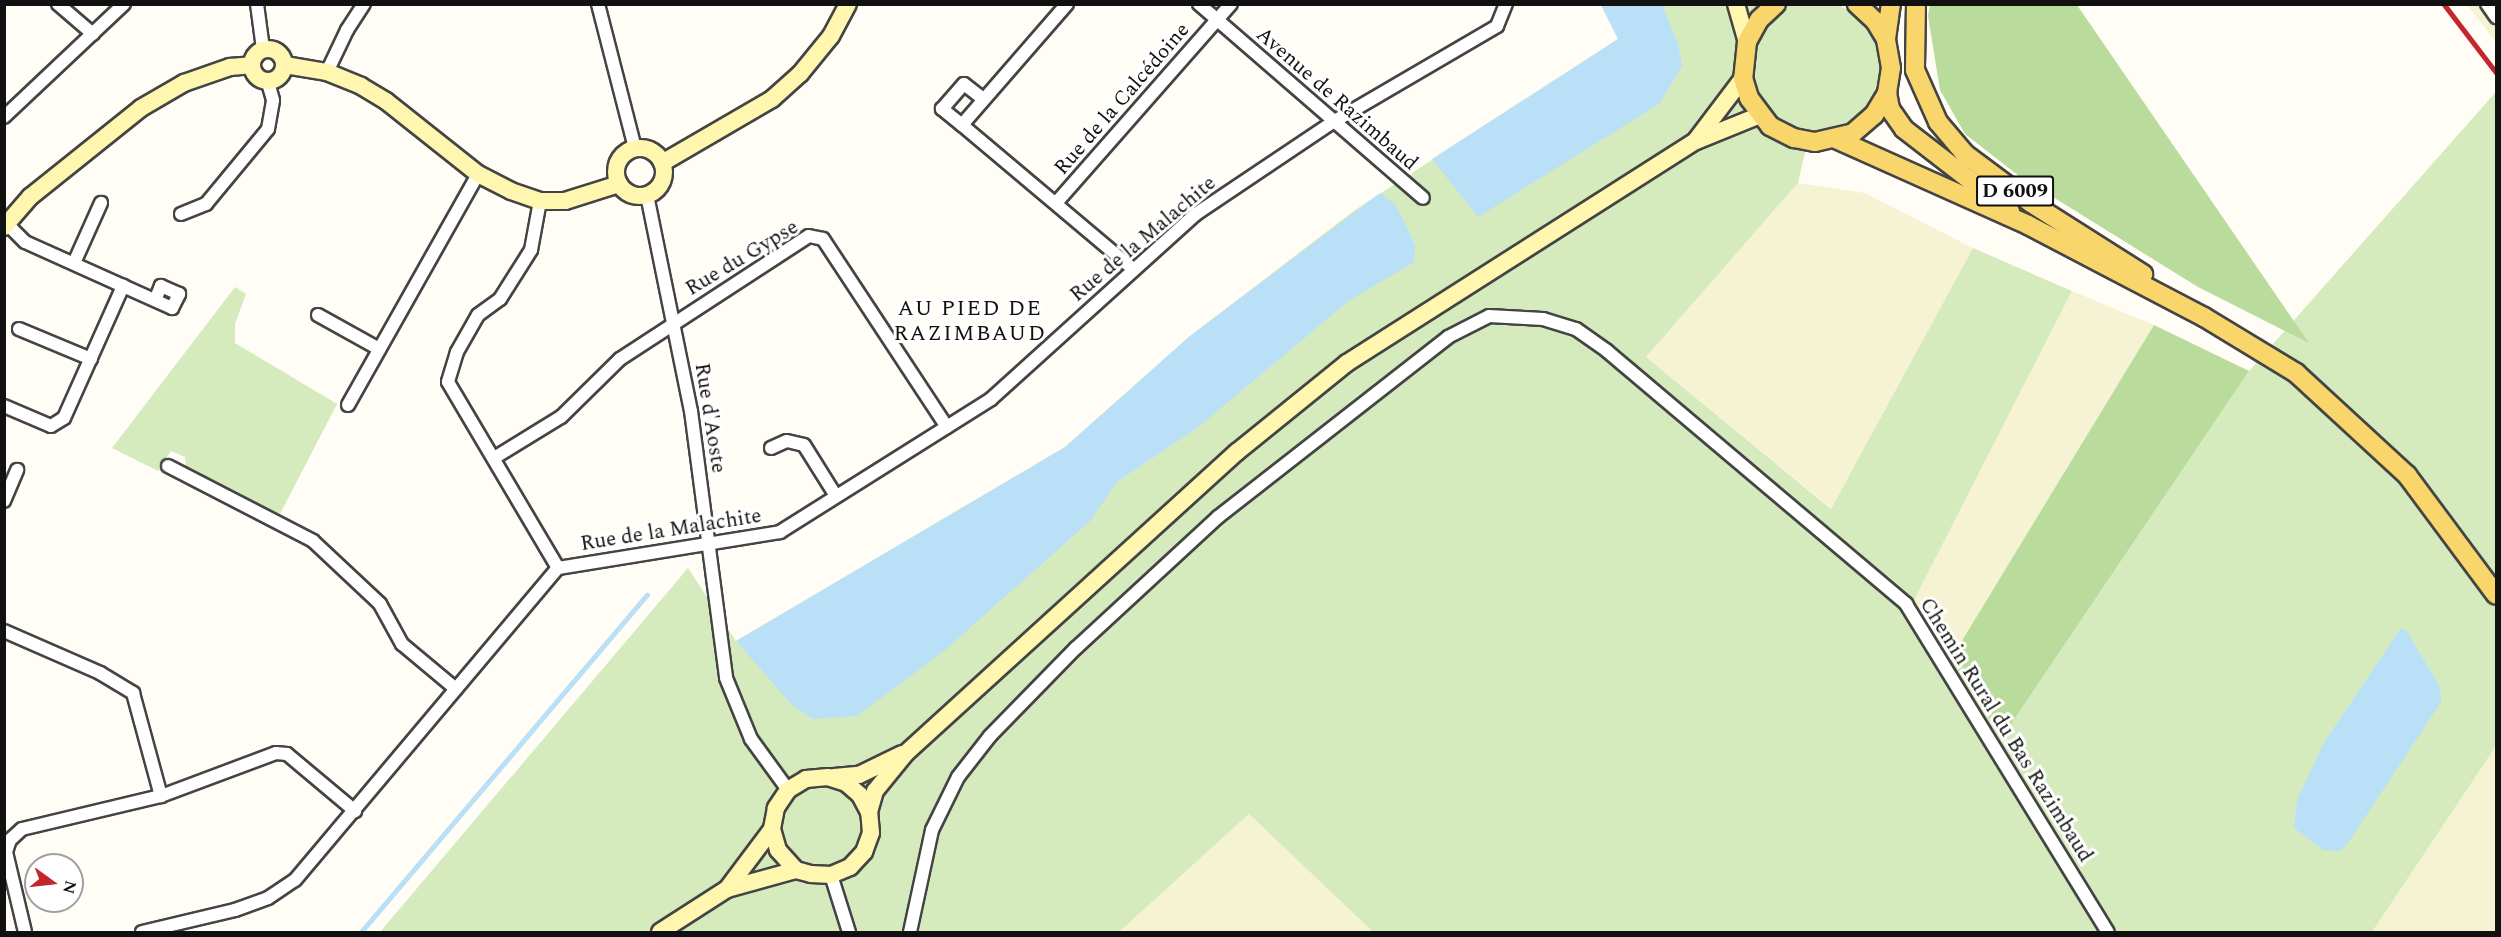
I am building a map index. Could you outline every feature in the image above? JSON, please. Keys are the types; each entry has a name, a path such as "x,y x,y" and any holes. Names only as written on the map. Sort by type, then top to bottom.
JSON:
{"main road":[{"path":"662,163 779,93 800,74 831,36 848,4"},
{"path":"1736,4 1747,42"},
{"path":"1696,141 1743,78 1747,42 1759,20 1776,4"},
{"path":"1857,4 1875,21 1886,39"},
{"path":"1743,78 1760,115 1794,138 1815,142 1836,139 1865,124 1887,93 1891,68 1886,39 1891,4"},
{"name":"D 6009","path":"1916,4 1912,51 1920,88 1938,122 1965,153 2031,203 2112,252 2204,316 2296,373 2379,447 2431,504 2496,595"},
{"path":"6,225 39,189 141,108 184,82 230,67 251,65 263,49 280,53 285,65 280,76 268,82 256,77 251,65"},
{"path":"285,65 327,72 386,100 478,174 511,191 540,201 589,196 619,184"},
{"name":"D 6009","path":"1887,93 1890,109 1904,129 2028,225"},
{"path":"660,933 727,889 796,870 831,875 850,867 864,852 871,833 869,812 875,791 906,753 1237,452 1347,363 1696,141 1760,115"},
{"name":"D 6009","path":"1836,139 2028,225 2204,316"},
{"path":"635,148 654,153 662,163 660,186 647,195 631,194 619,184 618,162 635,148"},
{"path":"727,889 772,829 776,808 788,790 806,779 859,775 906,753"},
{"path":"828,777 846,783 860,795 869,812"},
{"path":"772,829 778,850 796,870"}],"street":[{"path":"58,4 93,34"},
{"path":"4,117 124,4"},
{"path":"257,4 263,49"},
{"path":"327,72 347,30 364,4"},
{"path":"598,4 635,148"},
{"path":"963,124 1067,4"},
{"name":"Avenue de Razimbaud","path":"1199,4 1422,198"},
{"name":"Rue de la Calcédoine","path":"1056,203 1231,4"},
{"name":"Rue de la Malachite","path":"142,933 268,898 295,880 558,568 709,546 780,532 991,399 1133,269 1197,214 1333,122 1497,26 1506,4"},
{"path":"2487,4 2496,17"},
{"path":"182,214 206,204 268,129 273,100 268,82"},
{"path":"983,99 964,84 942,109 963,124 1133,269"},
{"path":"348,405 478,174"},
{"name":"Rue d'Aoste","path":"647,195 675,322 709,546 726,678 751,739 788,790"},
{"path":"540,201 531,250 500,299 478,315 457,352 448,382 558,568"},
{"path":"74,263 101,203"},
{"path":"6,225 25,242 155,300"},
{"name":"Rue du Gypse","path":"494,458 561,417 620,359 809,236 823,239 946,427"},
{"path":"4,406 51,426 64,418 123,286"},
{"path":"318,315 379,349"},
{"name":"Chemin Rural du Bas Razimbaud","path":"910,933 932,830 958,777 990,736 1076,648 1218,517 1301,448 1448,337 1489,316 1543,319 1565,326 1607,351 1906,604 2108,933"},
{"path":"19,329 91,359"},
{"path":"771,448 787,441 804,445 836,496"},
{"path":"168,466 313,541 380,604 402,644 456,689"},
{"path":"4,501 18,470"},
{"path":"4,631 100,673 133,693 161,796"},
{"path":"25,933 6,852 10,840 22,829 161,796 276,753 286,754 355,811"},
{"path":"831,875 849,933"}],"shaded area":[{"path":"2467,5 2496,5 2496,43 2476,16"},
{"path":"1798,183 1865,193 1973,248 1832,509 1646,357"},
{"path":"2072,291 2154,325 1949,662 1910,608"},
{"path":"2496,746 2496,932 2372,932"},
{"path":"1249,814 1373,932 1119,932"}],"green space":[{"path":"1601,5 1839,5 1859,18 1877,43 1880,78 1871,102 1848,124 1810,131 1798,183 1646,357 1831,509 1973,248 2072,291 1910,608 2003,736 2249,371 2495,93 2496,746 2372,932 1373,932 1249,814 1119,932 380,932 688,568 736,641 1065,447 1190,336 1355,210 1618,39"},
{"path":"1930,5 2077,5 2309,343 2198,287 2019,176 1965,134 1940,90 1928,16"},
{"path":"235,287 246,294 235,324 235,343 337,404 280,514 186,470 185,457 171,451 158,471 112,448"},
{"path":"2154,325 2249,371 2003,736 1949,662"}],"water":[{"path":"1601,5 1662,5 1678,43 1682,66 1659,104 1478,217 1432,159 1618,39"},
{"path":"1380,193 1395,204 1409,231 1415,246 1414,262 1350,300 1197,428 1118,481 1090,521 944,651 857,716 812,719 791,704 736,641 1065,447 1190,336"},
{"path":"2401,628 2406,630 2440,687 2441,702 2348,843 2340,851 2323,850 2294,828 2297,800 2323,744"}],"waterway":[{"path":"361,932 647,595"}],"railway":[{"path":"2444,4 2496,72"}],"district":[{"name":"AU PIED DE RAZIMBAUD","path":"970,320"}]}
